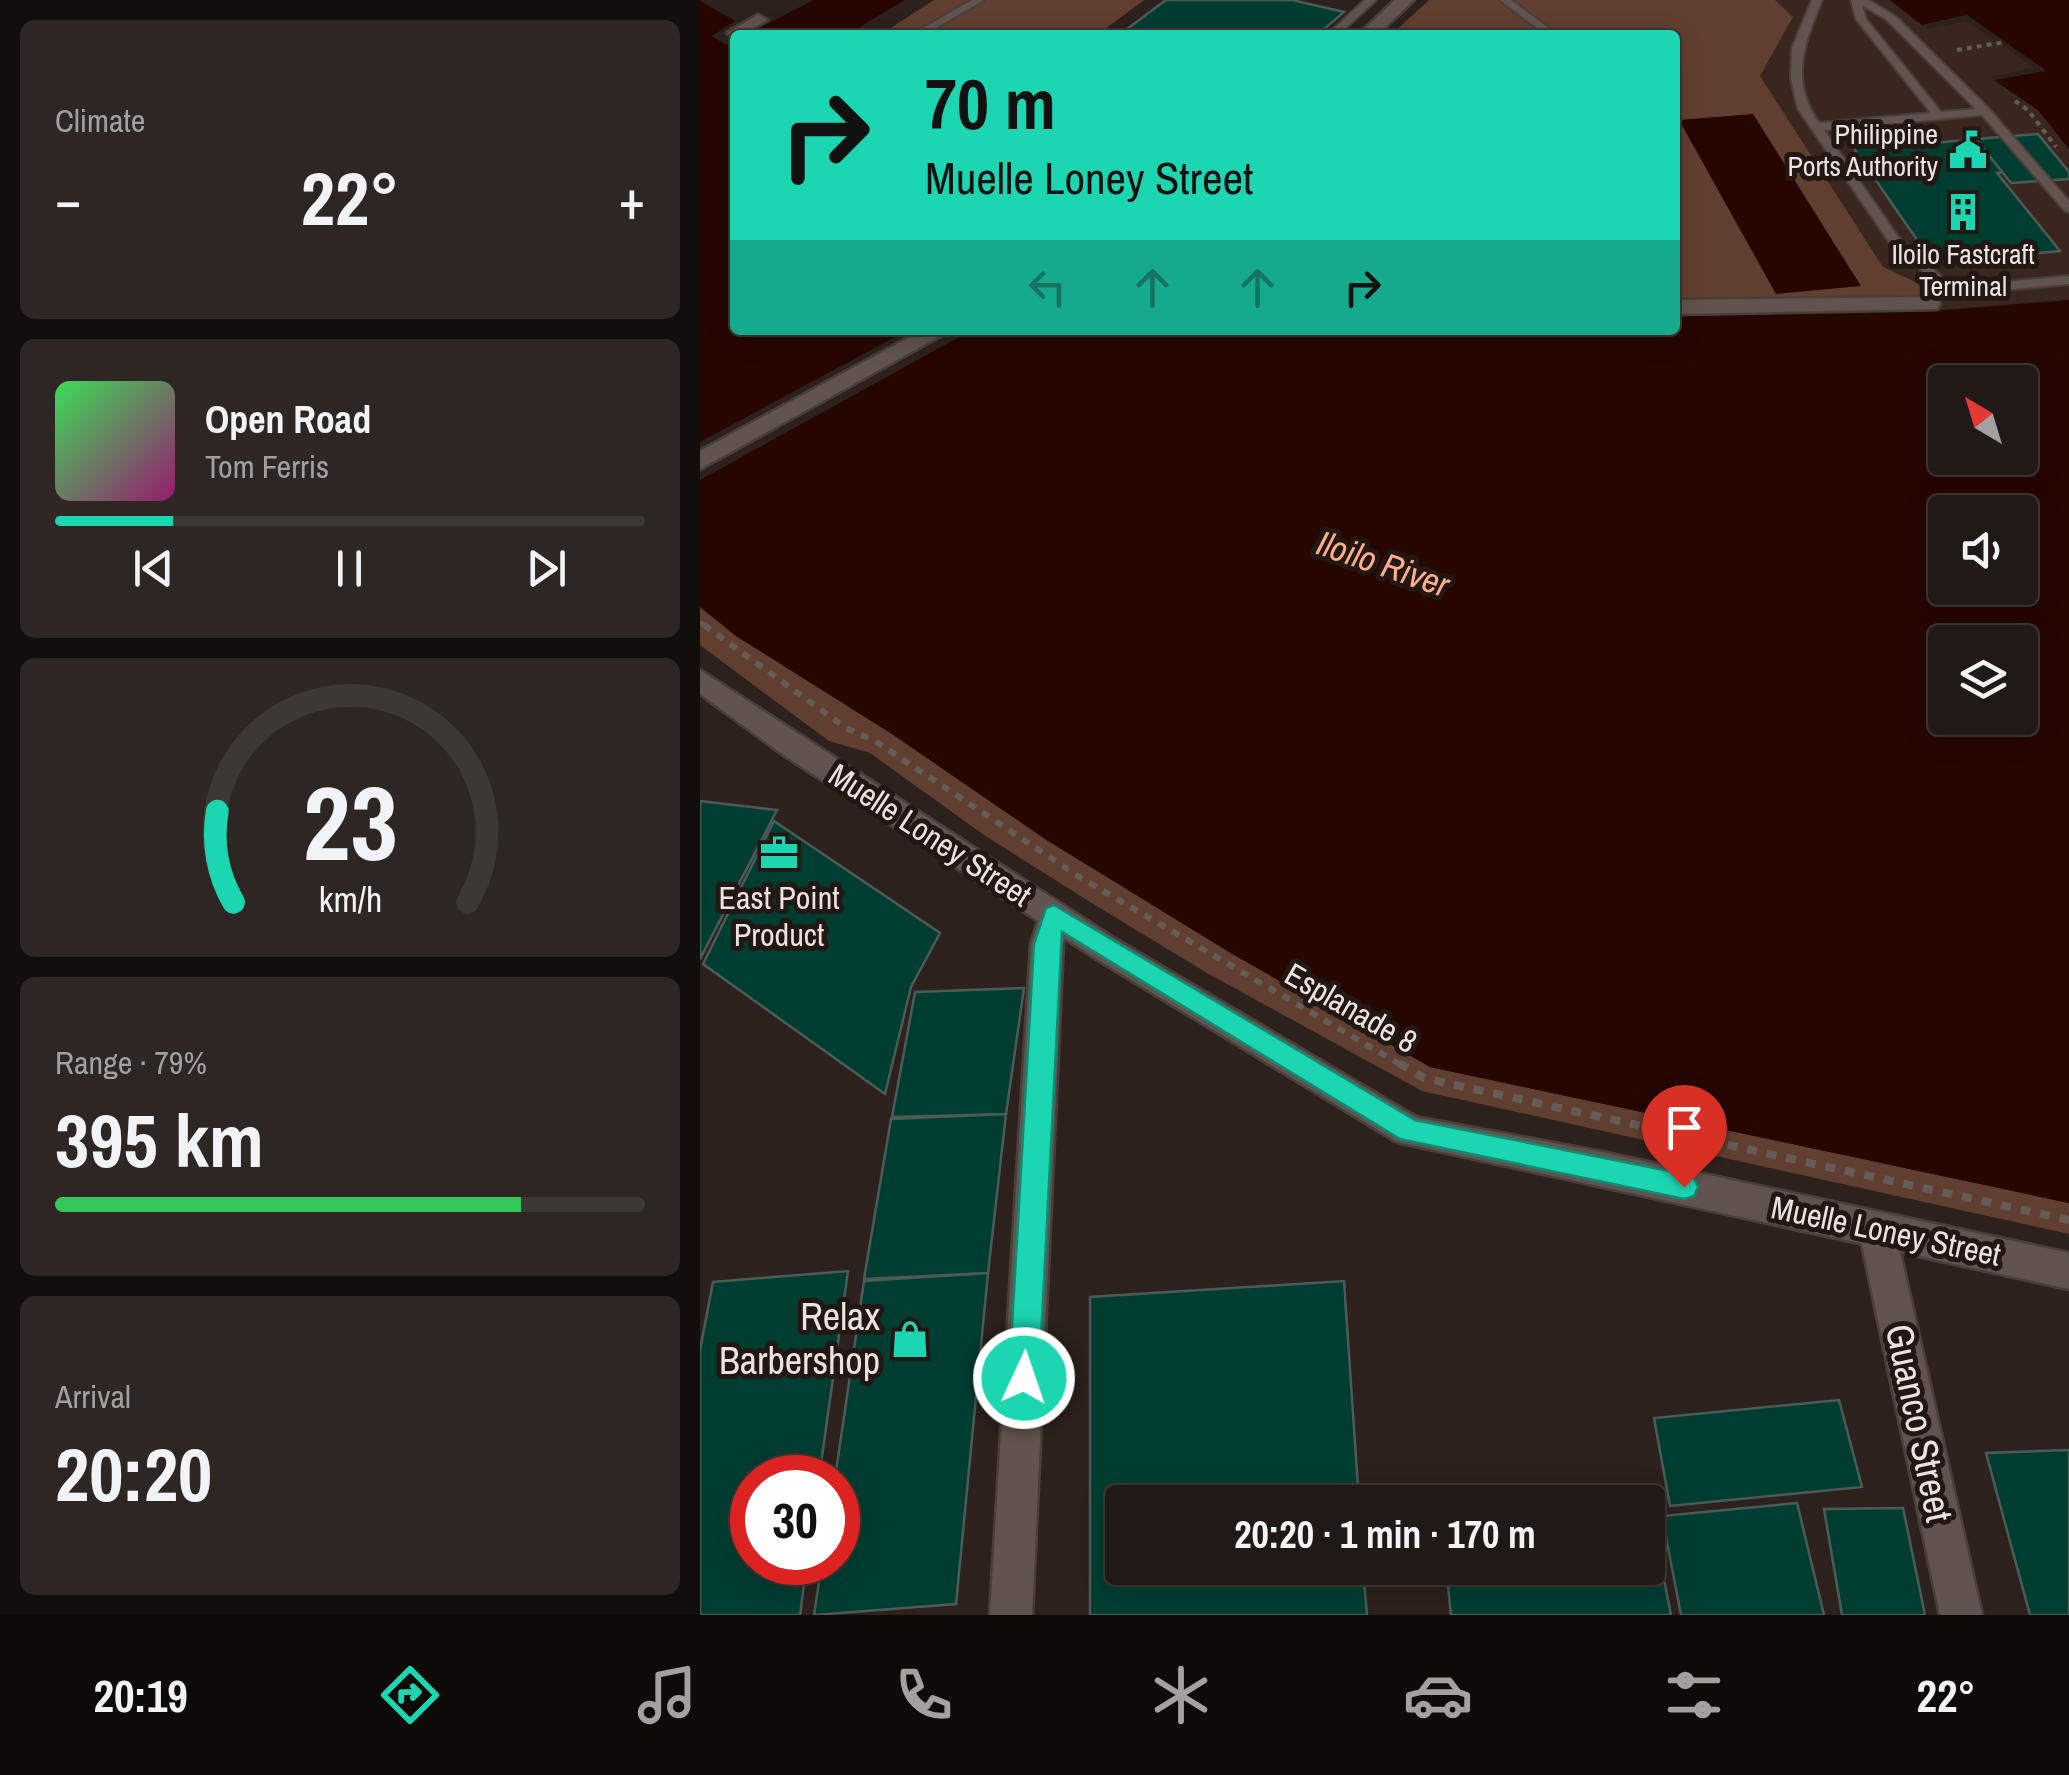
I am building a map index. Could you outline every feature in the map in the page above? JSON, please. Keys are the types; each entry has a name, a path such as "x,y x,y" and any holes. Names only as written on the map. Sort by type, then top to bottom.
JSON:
{"main road":[{"path":"1372,30 1404,0"},
{"path":"744,30 758,20"},
{"path":"1680,307 1930,304"},
{"path":"700,461 931,335"},
{"name":"Muelle Loney Street","path":"700,680 794,748 1054,915 1409,1131 1607,1170 2069,1272"},
{"path":"1012,1615 1046,944 1054,915"},
{"name":"Guanco Street","path":"1878,1230 1961,1615"}],"lane":[{"path":"925,30 979,0"},
{"path":"1338,30 1371,0"},
{"path":"1505,0 1546,30"},
{"path":"1818,0 1797,48 1796,79 1804,109 1894,240 1950,291"},
{"path":"1858,0 1861,19 1940,116"},
{"path":"1858,0 1891,18 1985,112 2068,206"},
{"path":"1815,127 1985,112"},
{"path":"1930,304 1950,291 2069,280"}],"path":[{"name":"Esplanade 8","path":"700,622 846,728 876,741 1081,878 1424,1078 2069,1220"}],"shaded area":[{"path":"934,0 1144,0 1104,30 888,30"},
{"path":"1429,0 1775,0 1793,17 1760,76 1883,267 1918,283 1934,311 1680,316 1680,30 1396,30"},
{"path":"1775,0 1890,0 1922,25 1967,15 2046,70 1995,80 2038,110 2069,149 2069,300 1934,311 1918,283 1883,267 1760,76 1793,18"},
{"path":"700,607 736,636 892,734 1045,839 1229,952 1430,1067 2069,1203 2069,1234 1422,1091 1207,973 1090,902 984,835 870,753 829,741 700,645"}],"water":[{"path":"814,0 904,0 855,30 756,30"},
{"path":"1890,0 2069,0 2069,149 2038,110 1994,80 2045,71 1967,15 1922,25"},
{"name":"Iloilo River","path":"700,1 735,21 712,36 726,45 730,43 730,335 1680,335 1680,316 1934,311 2069,300 2069,1203 1430,1067 1229,952 1045,839 892,734 736,636 700,607"},
{"path":"1753,114 1861,286 1776,294 1680,120"}],"pier":[{"path":"1967,15 2046,70 1994,80 1990,77 2034,67 1966,21 1928,29 1922,25"},
{"path":"899,335 963,335 700,480 700,442"}],"building":[{"path":"1166,0 1292,0 1344,12 1323,30 1126,30"},
{"name":"Iloilo Fastcraft Terminal","path":"1926,134 1933,143 1976,139 2003,172 1997,173 2060,251 1933,263 1853,147 1880,145 1875,138"},
{"path":"2038,134 2069,172 2069,179 2011,183 1976,139"},
{"path":"700,801 777,810 700,959"},
{"path":"774,821 940,933 911,987 885,1094 703,964"},
{"path":"1024,988 1006,1114 892,1117 915,992"},
{"path":"1006,1114 988,1273 864,1279 891,1119"},
{"path":"848,1271 822,1455 730,1455 730,1585 804,1585 800,1615 700,1615 700,1350 713,1282"},
{"path":"988,1273 956,1604 814,1615 819,1585 860,1585 860,1455 838,1455 864,1281"},
{"path":"1344,1281 1358,1485 1105,1485 1105,1585 1364,1585 1367,1615 1090,1615 1090,1297"},
{"path":"1839,1400 1862,1487 1670,1506 1654,1418"},
{"path":"2069,1450 2069,1615 2030,1615 1986,1453"},
{"path":"1797,1503 1824,1615 1681,1615 1665,1516"},
{"path":"1903,1508 1925,1615 1842,1615 1824,1509"},
{"path":"1665,1584 1671,1615 1451,1615 1448,1586"}],"place":[{"name":"Philippine Ports Authority","path":"1968,150"},
{"name":"Iloilo Fastcraft Terminal","path":"1963,212"},
{"name":"East Point Product","path":"779,853"},
{"name":"Relax Barbershop","path":"910,1339"}],"route":[{"path":"1024,1378 1046,944 1054,915 1409,1131 1684,1187"}]}
